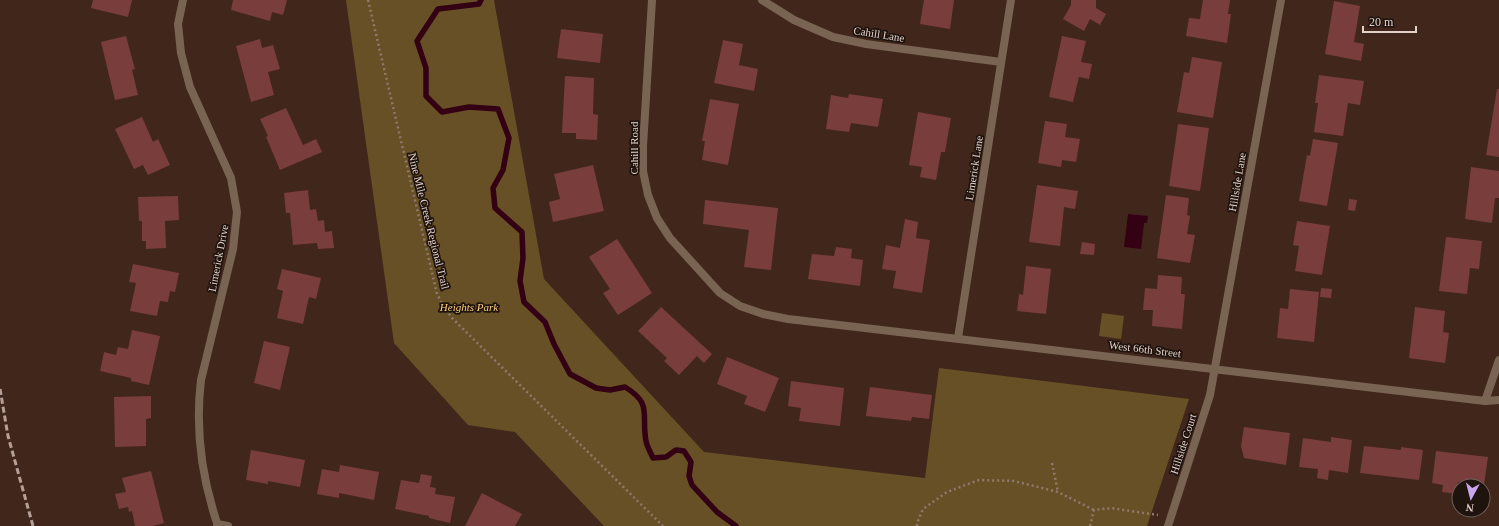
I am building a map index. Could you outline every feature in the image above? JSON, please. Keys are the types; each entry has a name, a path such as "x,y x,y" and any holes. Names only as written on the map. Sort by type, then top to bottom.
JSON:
{"street":[{"name":"Limerick Drive","path":"183,0 178,24 181,53 190,87 231,178 237,212 233,249 201,380 200,392 200,432 203,471 218,525"},
{"name":"Cahill Road","path":"652,0 643,146 643,171 648,195 657,218 670,238 720,293 740,306 763,314 788,319"},
{"name":"Cahill Lane","path":"762,0 794,20 833,37 866,44 1001,62"},
{"name":"Limerick Lane","path":"958,338 1011,0"},
{"name":"Hillside Lane","path":"1215,369 1281,0"},
{"name":"West 66th Street","path":"788,319 1485,400 1499,400"},
{"path":"1485,400 1499,360"},
{"name":"Hillside Court","path":"1169,522 1210,395 1215,369"},
{"path":"218,525 228,526"}],"path":[{"name":"Nine Mile Creek Regional Trail","path":"368,0 437,294 444,307 452,318 663,526"},
{"path":"1052,463 1058,492"},
{"path":"917,526 923,509 947,492 979,480 1014,481 1058,492 1094,510 1111,508 1169,522"},
{"path":"1090,526 1094,510"}],"green space":[{"name":"Heights Park","path":"346,0 494,0 544,279 704,452 925,478 939,368 1189,399 1147,526 604,526 515,432 468,425 394,343"},
{"path":"1102,313 1124,316 1121,339 1099,336"}],"shaded area":[{"path":"1128,214 1148,216 1147,223 1144,223 1141,249 1124,247"}],"building":[{"path":"93,0 132,0 128,17 91,8"},
{"path":"233,0 287,0 283,15 272,12 270,21 231,10"},
{"path":"924,0 954,0 950,29 920,24"},
{"path":"1071,0 1096,0 1096,8 1106,14 1100,25 1090,19 1084,31 1063,19 1071,5"},
{"path":"1203,0 1230,0 1228,14 1231,14 1227,43 1186,36 1189,18 1200,19"},
{"path":"1334,1 1360,6 1354,42 1364,44 1361,61 1325,54"},
{"path":"561,29 603,34 600,63 557,58"},
{"path":"126,36 135,69 132,70 138,95 115,100 101,42"},
{"path":"1062,36 1086,41 1081,62 1092,64 1089,79 1079,77 1073,102 1049,97"},
{"path":"260,39 262,48 273,45 280,69 268,72 274,95 251,102 236,46"},
{"path":"723,40 743,44 739,65 758,69 754,91 714,83"},
{"path":"1192,57 1222,62 1213,118 1177,112 1184,72 1189,73"},
{"path":"1319,75 1364,81 1360,105 1348,103 1343,136 1314,132 1318,103 1315,103"},
{"path":"565,76 594,78 593,114 598,115 597,140 576,139 576,133 562,133"},
{"path":"1497,89 1499,89 1499,157 1486,155"},
{"path":"849,94 883,99 878,127 851,123 849,132 826,129 831,95 848,98"},
{"path":"710,99 739,104 728,165 702,160 705,141 702,141"},
{"path":"286,108 303,145 316,139 322,152 280,170 266,137 268,136 260,119"},
{"path":"918,112 951,118 945,152 941,152 936,180 920,177 922,167 909,165"},
{"path":"142,117 153,142 158,139 170,165 148,175 143,165 134,169 115,129"},
{"path":"1045,121 1067,124 1065,137 1080,139 1076,162 1062,160 1061,167 1038,163"},
{"path":"1178,124 1209,128 1200,191 1169,186"},
{"path":"1313,139 1338,143 1327,206 1299,201 1307,155 1310,156"},
{"path":"593,165 604,211 553,222 549,202 560,199 554,174"},
{"path":"1471,167 1499,171 1499,198 1495,198 1492,223 1465,219"},
{"path":"1037,185 1078,191 1075,209 1064,207 1060,246 1029,242"},
{"path":"308,190 310,210 316,209 318,221 324,220 325,232 332,231 334,248 318,249 317,243 293,245 290,213 286,213 284,193"},
{"path":"1166,195 1189,198 1187,215 1190,216 1187,234 1195,235 1190,263 1157,258"},
{"path":"178,196 179,220 165,221 166,248 146,249 146,241 142,241 142,221 139,221 138,197"},
{"path":"1349,199 1357,200 1355,211 1348,210"},
{"path":"705,200 778,208 771,270 744,267 749,230 703,224"},
{"path":"905,219 918,222 916,238 930,240 922,293 893,288 896,271 882,269 886,245 900,248"},
{"path":"1297,221 1330,226 1322,275 1295,271 1299,246 1293,245"},
{"path":"1446,237 1482,241 1479,269 1470,268 1467,294 1439,291"},
{"path":"617,239 652,293 618,315 603,293 610,289 589,257"},
{"path":"1082,242 1095,244 1094,255 1080,254"},
{"path":"836,247 852,249 851,258 863,260 860,286 808,279 812,254 834,256"},
{"path":"133,264 179,273 175,292 170,291 168,302 160,301 157,316 130,311 136,283 129,282"},
{"path":"1026,266 1051,269 1046,314 1017,311 1019,294 1023,295"},
{"path":"282,269 321,278 316,299 309,297 303,324 277,318 283,291 277,289"},
{"path":"1158,275 1182,277 1181,294 1185,294 1182,329 1152,326 1153,310 1143,310 1145,288 1157,289"},
{"path":"1321,288 1332,289 1331,298 1320,297"},
{"path":"1290,289 1319,292 1314,342 1277,338 1280,308 1288,309"},
{"path":"661,307 712,354 704,363 697,356 679,375 664,361 667,358 638,331"},
{"path":"1415,307 1445,311 1443,332 1449,333 1445,363 1409,358"},
{"path":"132,330 160,336 149,385 131,381 131,378 100,371 104,352 116,355 118,347 128,349"},
{"path":"264,341 290,347 280,390 254,383"},
{"path":"727,357 779,378 765,412 744,404 747,396 717,384"},
{"path":"791,381 844,388 840,426 799,421 801,408 788,406"},
{"path":"870,387 932,395 929,419 912,417 911,421 866,416"},
{"path":"151,396 151,418 146,419 146,446 115,447 114,397"},
{"path":"1244,427 1290,433 1286,465 1244,458 1241,446"},
{"path":"1331,437 1352,440 1348,473 1329,470 1328,480 1317,478 1318,469 1299,467 1303,438 1331,442"},
{"path":"1364,446 1401,450 1401,447 1423,450 1419,480 1360,473"},
{"path":"251,450 305,460 300,487 268,481 268,484 246,480"},
{"path":"1436,451 1488,457 1485,478 1451,478 1451,493 1442,492 1443,485 1432,483"},
{"path":"340,465 379,472 374,500 339,493 339,498 317,494 322,469 339,472"},
{"path":"151,471 164,523 153,526 135,526 132,511 129,512 128,507 119,509 115,494 126,492 122,478"},
{"path":"421,474 432,476 430,487 436,488 435,494 455,497 450,523 429,518 429,516 395,509 401,480 419,483"},
{"path":"482,493 522,514 515,526 465,526"}],"waterway":[{"path":"481,0 479,4 438,9 417,41 426,68 426,96 442,112 469,107 498,109 509,138 503,170 493,188 495,208 522,232 523,258 520,281 524,302 545,322 554,344 570,374 596,388 610,390 625,387 634,393 643,404 647,443 653,458 666,457 676,450 684,451 691,462 689,476 692,485 717,512 736,526"}],"railway":[{"path":"0,389 8,436 33,526"}]}
